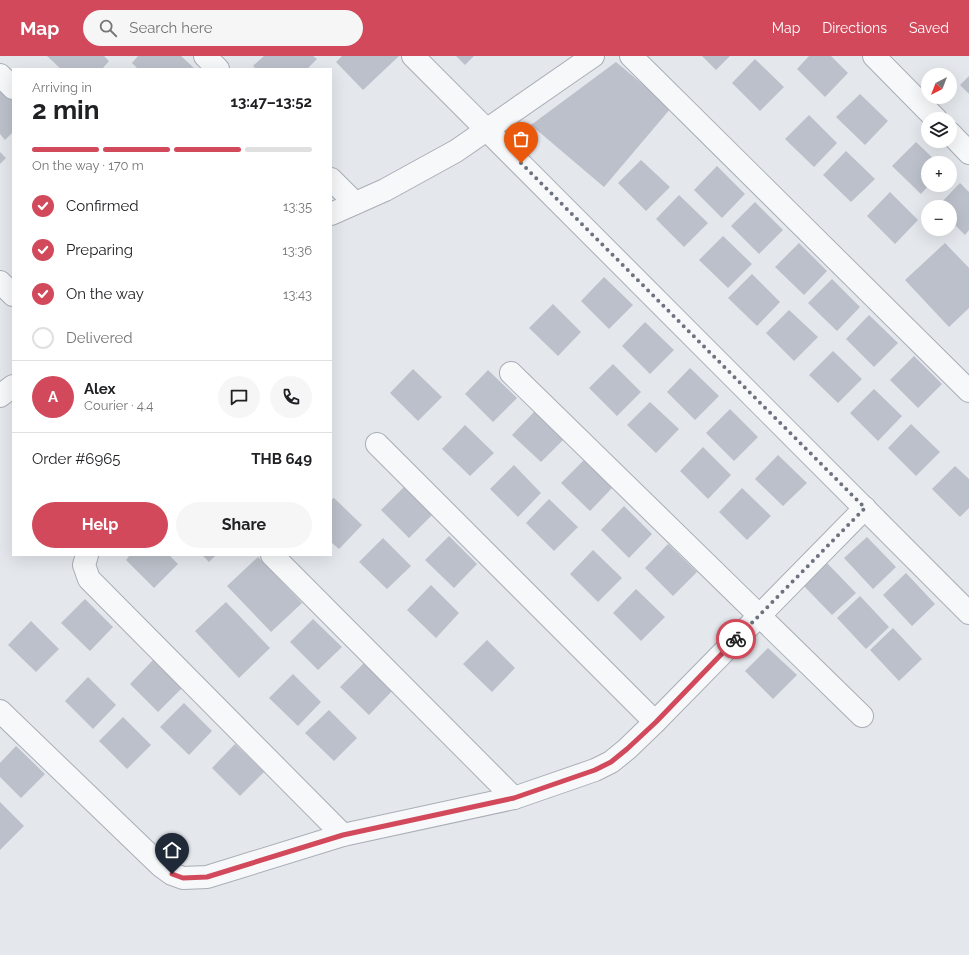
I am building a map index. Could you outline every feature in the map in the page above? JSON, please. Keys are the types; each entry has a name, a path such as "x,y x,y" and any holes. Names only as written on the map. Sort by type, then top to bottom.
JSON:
{"street":[{"path":"205,56 217,68"},
{"path":"413,56 969,613"},
{"path":"332,214 385,190 456,152 593,56"},
{"path":"631,56 969,391"},
{"path":"874,56 929,112"},
{"path":"0,75 12,87"},
{"path":"957,141 969,153"},
{"path":"332,180 356,203"},
{"path":"0,282 12,294"},
{"path":"511,373 862,716"},
{"path":"0,396 12,387"},
{"path":"377,444 656,722"},
{"path":"0,711 161,866 172,874 183,878 207,877 343,835 514,798 595,770 611,762 656,722 758,615 865,508"},
{"path":"87,556 84,565 89,579 343,835"},
{"path":"273,556 514,798"}],"building":[{"path":"47,56 104,56 109,61 103,68 60,68"},
{"path":"138,56 181,56 194,68 137,68 132,63"},
{"path":"264,56 313,56 317,59 308,68 255,68 253,66"},
{"path":"342,56 399,56 363,90 336,62"},
{"path":"456,56 474,56 465,65"},
{"path":"702,56 730,56 716,70"},
{"path":"809,56 831,56 848,73 825,97 797,69"},
{"path":"755,59 784,87 760,111 732,83"},
{"path":"616,62 671,108 604,187 531,125"},
{"path":"969,76 969,94 960,85"},
{"path":"0,81 12,92 12,133 5,140 0,134"},
{"path":"860,94 888,121 865,145 836,117"},
{"path":"809,115 837,143 814,167 785,139"},
{"path":"916,142 931,156 921,156 921,192 923,192 921,194 892,166"},
{"path":"846,151 875,179 851,202 823,175"},
{"path":"0,152 6,158 0,164"},
{"path":"641,160 670,187 646,211 618,183"},
{"path":"717,166 745,194 722,218 694,190"},
{"path":"960,183 969,192 969,230 965,235 957,227 957,200 944,200 951,192 957,192 957,186"},
{"path":"890,192 918,220 895,244 867,216"},
{"path":"679,195 708,223 684,247 656,219"},
{"path":"755,202 783,230 759,254 731,226"},
{"path":"723,236 752,264 728,288 699,260"},
{"path":"799,243 827,271 804,295 775,267"},
{"path":"945,243 969,268 969,308 949,327 905,280"},
{"path":"752,274 780,302 757,326 728,298"},
{"path":"604,277 633,305 609,329 581,301"},
{"path":"832,279 860,307 837,331 808,303"},
{"path":"553,304 581,332 558,356 529,328"},
{"path":"789,310 818,337 794,361 766,333"},
{"path":"869,315 898,343 874,367 846,339"},
{"path":"645,322 674,350 650,374 622,346"},
{"path":"833,351 862,379 838,403 809,375"},
{"path":"914,356 942,384 918,408 890,380"},
{"path":"613,364 641,392 617,416 589,388"},
{"path":"690,368 719,396 695,420 667,392"},
{"path":"413,369 442,397 418,421 390,393"},
{"path":"488,370 517,398 493,422 465,394"},
{"path":"874,389 902,416 878,441 850,413"},
{"path":"650,402 679,429 656,453 627,425"},
{"path":"730,409 758,437 734,461 706,433"},
{"path":"535,411 564,439 541,462 512,435"},
{"path":"911,424 940,452 916,476 888,448"},
{"path":"465,425 494,453 470,476 442,449"},
{"path":"703,447 731,475 708,499 680,471"},
{"path":"778,455 807,483 783,506 755,479"},
{"path":"585,459 613,487 590,511 561,483"},
{"path":"514,465 541,493 518,517 490,489"},
{"path":"955,466 969,479 969,508 960,517 932,489"},
{"path":"405,486 433,514 409,538 381,510"},
{"path":"742,488 771,516 747,540 719,512"},
{"path":"334,498 362,525 339,549 332,543 332,499"},
{"path":"549,499 578,527 554,551 526,523"},
{"path":"624,506 652,534 629,558 601,530"},
{"path":"449,536 477,564 454,588 425,560"},
{"path":"867,537 896,567 873,589 844,558"},
{"path":"383,538 411,566 387,589 359,562"},
{"path":"668,544 697,572 673,596 645,568"},
{"path":"593,550 622,578 598,602 570,574"},
{"path":"129,556 170,556 178,564 154,588 126,560"},
{"path":"203,556 215,556 209,562"},
{"path":"258,557 302,603 271,632 227,586"},
{"path":"827,563 856,593 832,615 803,585"},
{"path":"906,573 935,604 912,626 883,595"},
{"path":"431,585 459,613 436,638 407,610"},
{"path":"636,589 665,617 641,641 613,613"},
{"path":"860,596 889,627 866,649 837,618"},
{"path":"85,599 113,627 90,651 61,623"},
{"path":"226,602 270,648 239,678 195,631"},
{"path":"313,619 342,647 318,670 290,642"},
{"path":"31,621 59,649 36,672 8,645"},
{"path":"893,628 922,659 899,681 870,650"},
{"path":"487,640 515,668 492,692 463,664"},
{"path":"768,648 797,675 773,699 745,671"},
{"path":"153,660 182,688 158,712 130,684"},
{"path":"364,663 392,691 369,715 340,687"},
{"path":"293,674 321,702 298,726 269,698"},
{"path":"88,677 116,705 93,729 65,701"},
{"path":"184,703 212,731 189,755 160,727"},
{"path":"329,710 357,738 334,761 305,733"},
{"path":"123,717 151,745 127,769 99,741"},
{"path":"235,744 264,772 240,796 212,768"},
{"path":"16,746 45,774 21,798 0,777 0,763"},
{"path":"0,802 24,826 0,850"}],"way so far":[{"path":"521,163 865,508 736,639"}],"route":[{"path":"172,874 183,878 207,877 343,835 514,798 595,770 611,762 627,749 656,722 736,639"}]}
